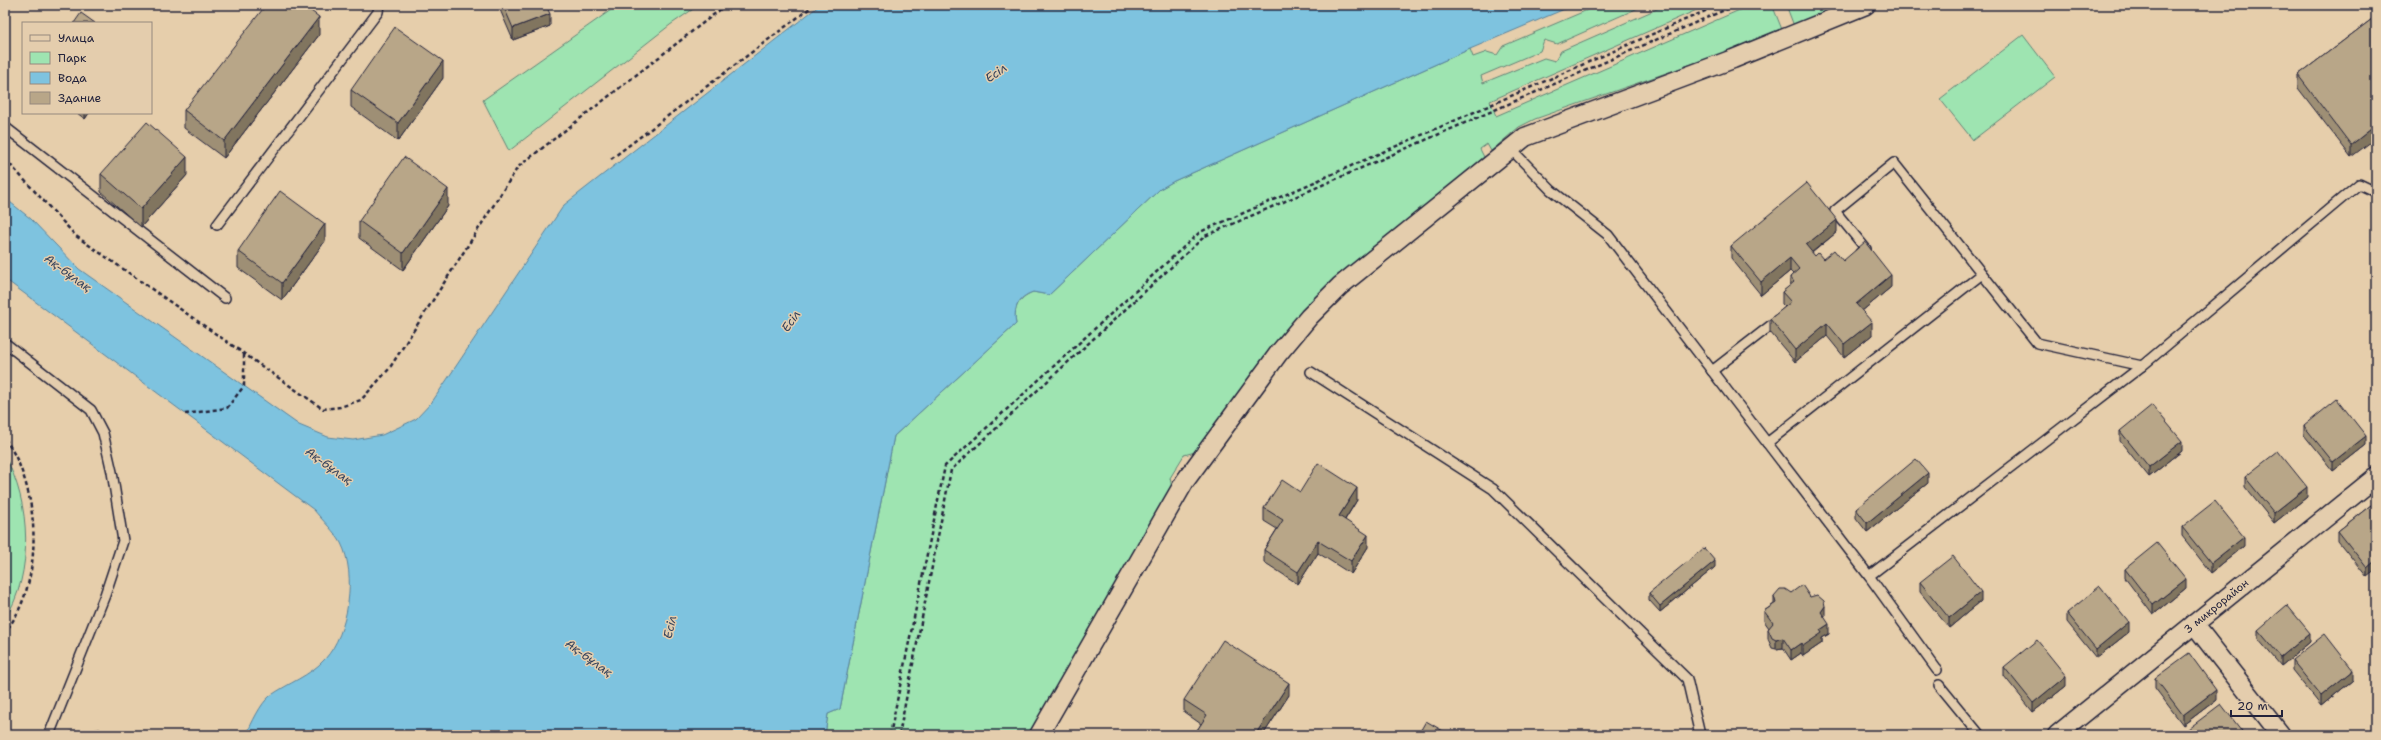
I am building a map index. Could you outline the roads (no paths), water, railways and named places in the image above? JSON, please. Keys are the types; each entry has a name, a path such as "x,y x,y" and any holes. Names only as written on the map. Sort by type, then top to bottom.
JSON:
{"street":[{"path":"1038,735 1185,481 1278,354 1309,317 1340,286 1509,147 1542,129 1748,54 1866,5"},
{"name":"3 микрорайон","path":"2056,735 2376,477"},
{"path":"2194,624 2281,735"}],"lane":[{"path":"218,225 378,12 379,5"},
{"path":"5,128 225,298"},
{"path":"1509,147 1551,190 1608,235 1869,576 1937,670"},
{"path":"1855,258 1866,249 1835,211 1894,163 2038,343 2142,366"},
{"path":"1869,576 2142,366 2359,184 2376,192"},
{"path":"1767,442 1982,274"},
{"path":"1712,371 1784,314"},
{"path":"5,343 91,410 103,433 112,472 123,541 105,595 49,735"},
{"path":"1311,372 1493,489 1687,679 1700,735"},
{"path":"1939,685 1980,735"}],"water":[{"path":"820,5 1574,5 1470,49 1174,181 1160,189 1049,295 1033,292 1020,300 1015,313 1016,324 894,436 840,709 828,714 825,735 246,735 256,714 266,699 319,665 333,648 340,634 348,603 349,586 349,571 346,556 341,543 332,530 314,510 5,279 5,198 31,219 79,269 299,425 328,437 353,440 382,435 416,419 432,402 564,205"}],"water label":[{"name":"Есіл","path":"996,73"},
{"name":"Ақ-бұлақ","path":"68,273"},
{"name":"Есіл","path":"791,321"},
{"name":"Ақ-бұлақ","path":"329,466"},
{"name":"Есіл","path":"670,627"},
{"name":"Ақ-бұлақ","path":"589,658"}]}
